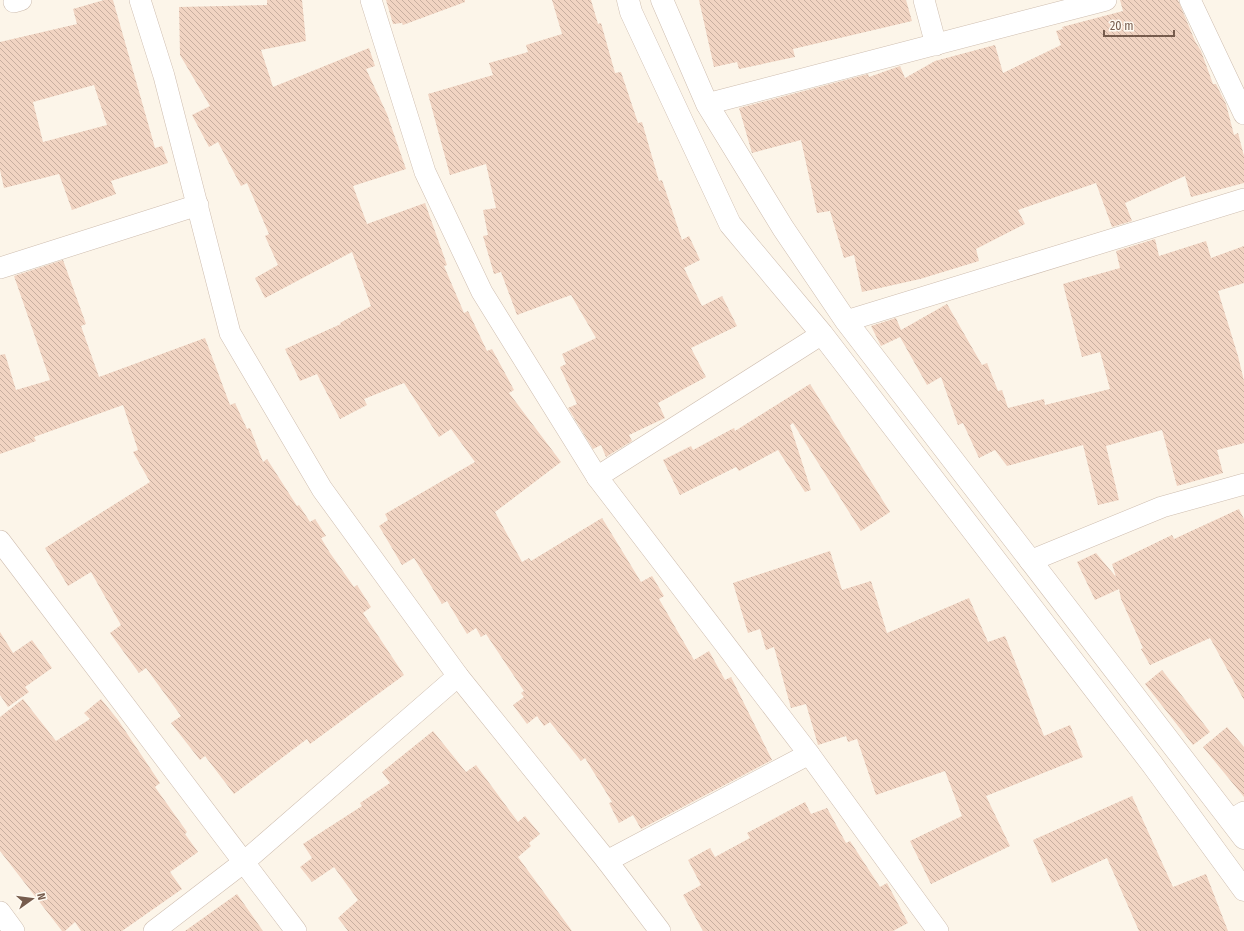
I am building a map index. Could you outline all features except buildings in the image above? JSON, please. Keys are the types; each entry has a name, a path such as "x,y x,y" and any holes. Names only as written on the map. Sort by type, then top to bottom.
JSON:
{"street":[{"path":"140,0 164,76 230,333 322,489 458,676 607,861 660,931"},
{"path":"371,0 428,179 482,292 596,477 810,754 938,931"},
{"path":"628,0 631,12 730,224 822,334 1152,764 1244,890"},
{"path":"662,0 707,104 783,228 846,321 1030,562 1237,816 1244,838"},
{"path":"924,0 936,46"},
{"path":"707,104 936,46 1106,0"},
{"path":"1190,0 1244,114"},
{"path":"846,321 1244,199"},
{"path":"0,268 198,205"},
{"path":"596,477 822,334"},
{"path":"1030,562 1162,507 1244,484"},
{"path":"0,541 296,931"},
{"path":"154,931 244,862 458,676"},
{"path":"607,861 810,754"},
{"path":"0,912 14,931"}]}
